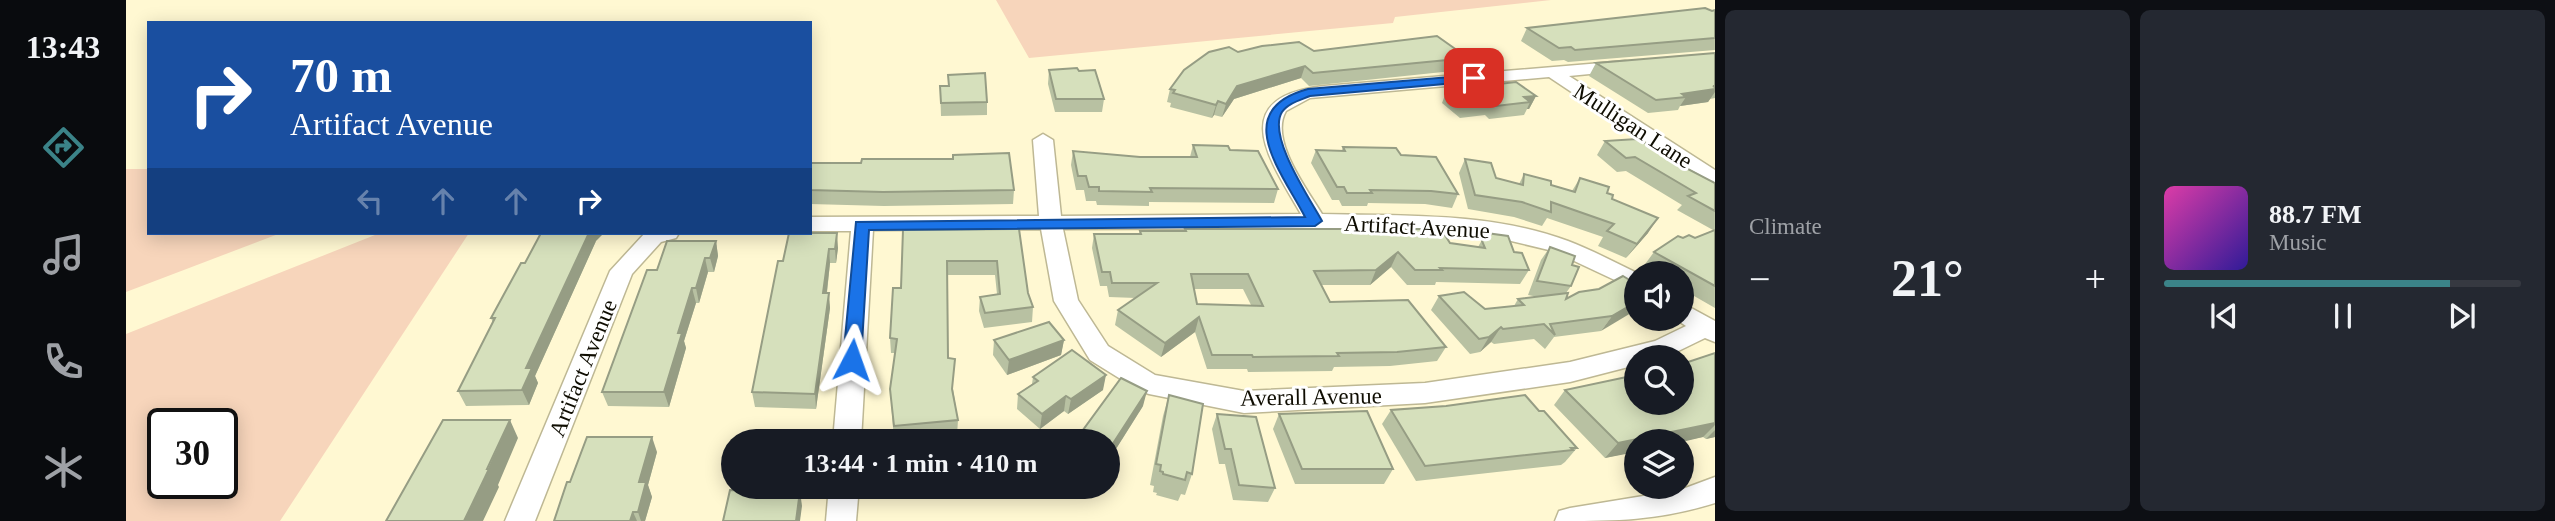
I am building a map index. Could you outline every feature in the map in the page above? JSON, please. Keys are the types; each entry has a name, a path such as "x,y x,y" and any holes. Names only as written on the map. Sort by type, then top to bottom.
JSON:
{"street":[{"path":"1315,221 1281,158 1271,129 1276,111 1289,100 1308,93 1638,65"},
{"name":"Mulligan Lane","path":"1552,72 1715,179"},
{"name":"Averall Avenue","path":"1043,140 1051,225 1066,301 1099,353 1149,384 1244,402 1425,393 1570,372 1662,349 1710,330"},
{"name":"Artifact Avenue","path":"812,224 1051,225 1315,221 1434,224 1490,229 1560,246 1624,276"},
{"path":"848,429 862,225"},
{"name":"Artifact Avenue","path":"520,521 622,271 653,237 660,235"},
{"path":"1694,320 1710,330"},
{"path":"1570,521 1681,503 1715,490"},
{"path":"841,521 843,499"}],"shaded area":[{"path":"996,0 1551,0 1395,17 1393,23 1029,58"},
{"path":"126,169 147,169 147,235 276,235 126,292"},
{"path":"375,235 468,235 280,521 126,521 126,334"}],"building":[{"path":"1705,8 1715,10 1715,38 1575,50 1571,47 1559,48 1527,28"},
{"path":"1437,36 1468,58 1313,73 1305,66 1237,86 1226,104 1218,101 1216,105 1173,93 1175,90 1170,89 1184,70 1209,52 1229,47 1238,52 1299,42 1314,51"},
{"path":"1715,53 1715,89 1682,94 1686,97 1656,100 1596,63"},
{"path":"1077,68 1079,71 1095,70 1104,99 1056,99 1049,70"},
{"path":"985,73 987,102 941,103 940,86 949,86 948,75"},
{"path":"1516,82 1536,96 1524,97 1530,102 1496,106 1491,102 1466,105 1447,90"},
{"path":"1637,139 1643,143 1651,143 1680,165 1715,183 1715,211 1688,196 1696,193 1635,157 1626,158 1605,141"},
{"path":"1193,145 1228,146 1230,150 1258,151 1278,189 1150,188 1152,192 1099,191 1099,187 1089,187 1086,176 1078,176 1073,151 1140,157 1197,157"},
{"path":"1343,147 1396,148 1401,155 1436,157 1458,194 1370,190 1372,193 1347,193 1344,187 1337,187 1316,150 1345,151"},
{"path":"1009,153 1014,190 812,190 812,163 861,163 862,159 953,159 953,155"},
{"path":"1465,159 1491,163 1496,178 1523,185 1524,174 1551,181 1551,185 1575,192 1580,178 1609,187 1607,193 1613,195 1612,199 1658,218 1637,244 1607,231 1614,224 1551,202 1551,212 1522,202 1475,195"},
{"path":"1019,229 1028,293 1033,307 985,313 980,297 1000,294 997,261 947,261 948,358 955,359 952,389 958,420 894,426 890,389 897,339 890,338 893,288 901,288 903,230"},
{"path":"1185,229 1441,229 1450,243 1485,248 1482,241 1487,238 1486,233 1508,236 1514,252 1522,253 1529,270 1415,270 1398,252 1376,270 1314,271 1330,302 1408,300 1446,347 1397,352 1337,353 1339,356 1212,355 1199,317 1165,343 1118,310 1157,283 1112,283 1110,272 1102,272 1094,234 1186,231","holes":["1191,274 1248,274 1263,306 1197,304"]},
{"path":"1715,230 1715,286 1694,274 1694,261 1670,261 1654,252 1678,236 1683,238 1689,235 1695,238"},
{"path":"837,233 835,249 829,249 823,293 829,293 815,394 752,392 778,261 783,261 789,235"},
{"path":"540,235 588,235 526,368 532,368 522,390 458,391 495,318 491,318 521,263 525,263"},
{"path":"667,241 716,241 710,258 705,258 696,288 692,288 664,392 602,392 647,270 657,270"},
{"path":"1550,247 1575,256 1572,265 1579,267 1571,286 1537,281"},
{"path":"1624,277 1624,309 1612,316 1550,324 1555,335 1544,324 1503,329 1501,327 1489,337 1479,339 1439,296 1464,292 1485,309 1524,305 1518,299 1568,293 1566,299 1579,292 1599,289"},
{"path":"1049,322 1064,340 1009,360 994,340"},
{"path":"1072,350 1106,375 1071,399 1066,396 1042,414 1018,394 1038,381 1033,377"},
{"path":"1715,353 1715,423 1686,429 1624,429 1624,442 1618,443 1565,390 1624,378 1624,415 1694,415 1694,360"},
{"path":"1121,378 1147,391 1120,433 1120,429 1084,429"},
{"path":"1169,395 1203,404 1192,474 1187,472 1185,480 1163,474 1160,471 1161,465 1156,464"},
{"path":"1525,395 1539,411 1544,411 1577,448 1425,466 1391,410 1446,406"},
{"path":"1367,411 1393,469 1302,469 1279,414"},
{"path":"1217,414 1256,417 1275,488 1239,485 1231,449 1225,449"},
{"path":"443,420 510,420 464,521 386,521"},
{"path":"587,437 652,437 639,482 646,482 638,512 633,512 630,521 554,521 567,482 570,482"},
{"path":"728,499 799,499 796,521 723,521"}],"route":[{"path":"852,360 862,225 1315,221 1281,158 1271,129 1276,111 1289,100 1308,93 1474,78"}]}
